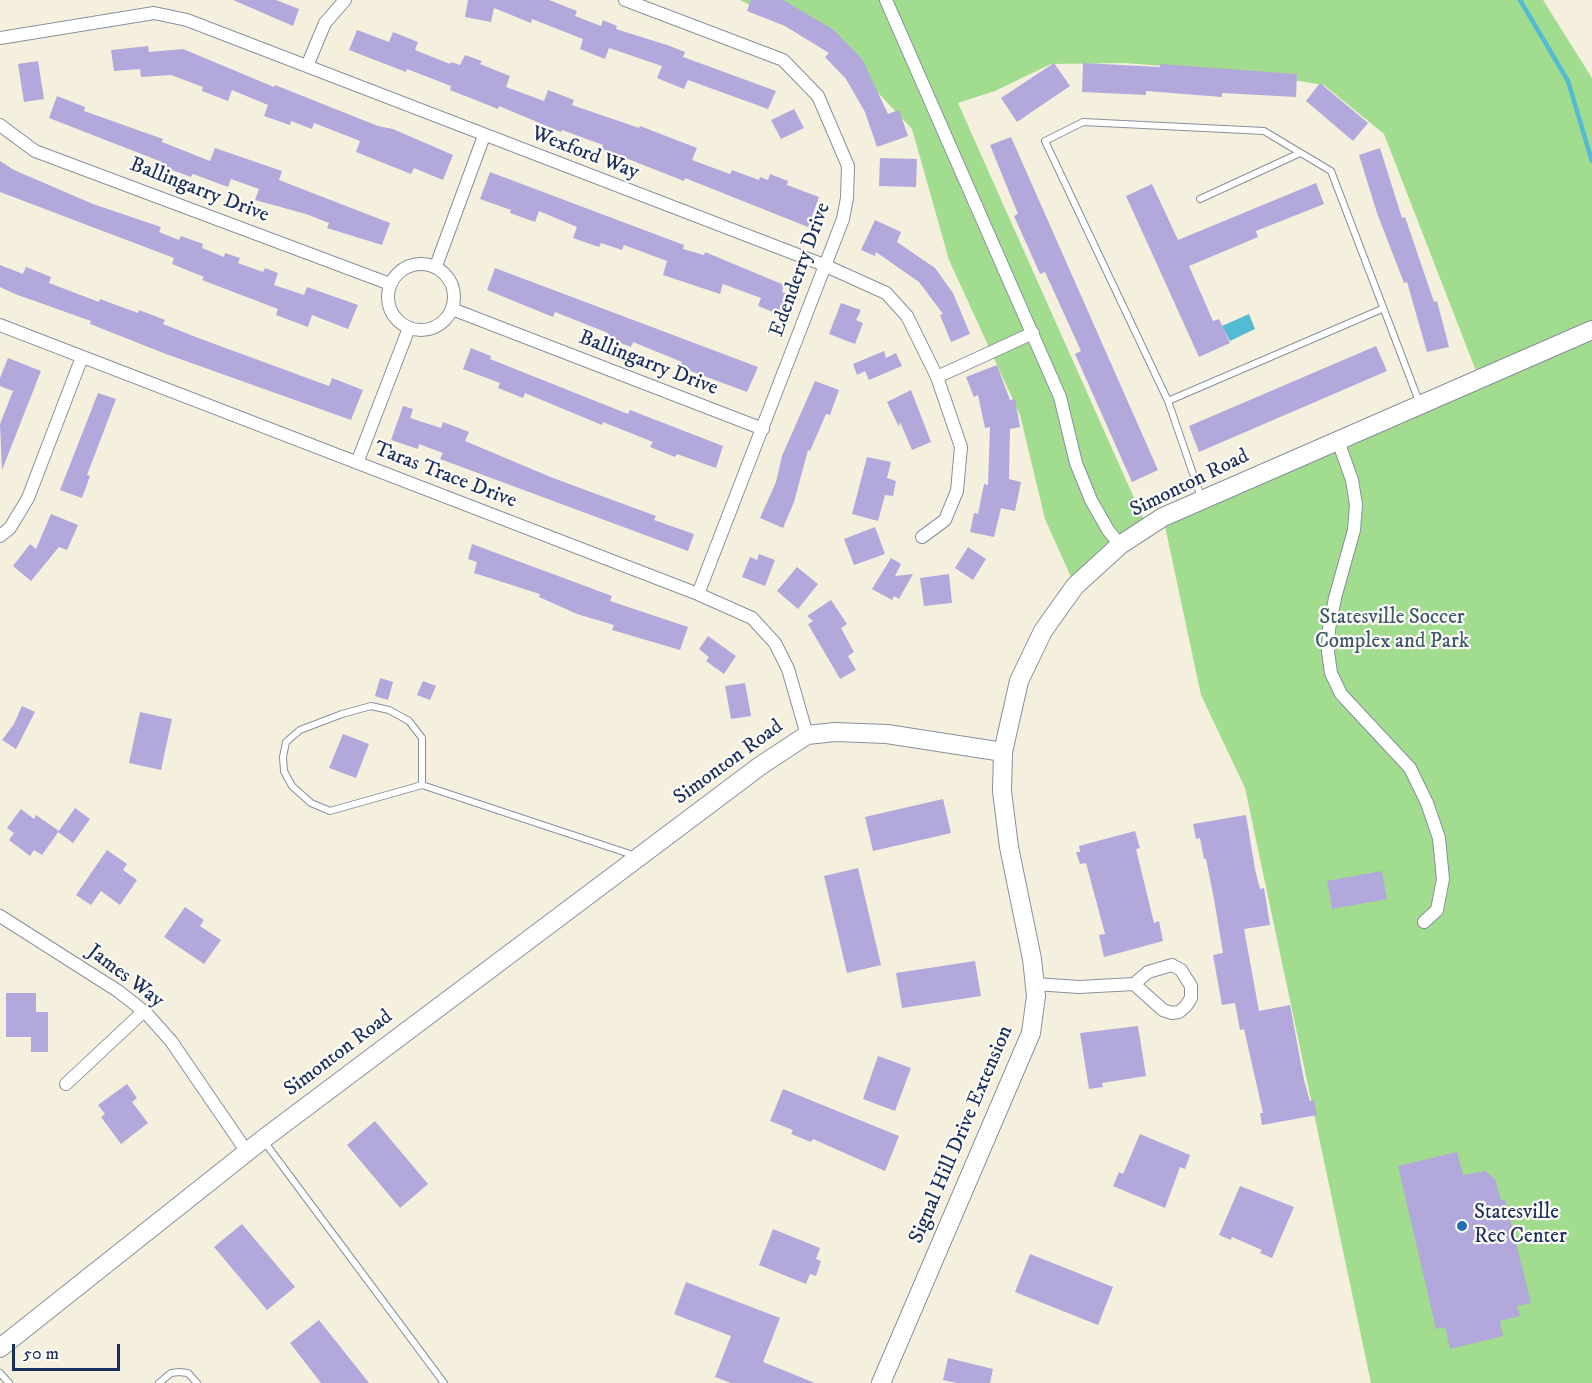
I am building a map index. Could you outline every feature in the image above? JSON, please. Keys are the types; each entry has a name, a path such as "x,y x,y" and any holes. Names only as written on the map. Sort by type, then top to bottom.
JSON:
{"street":[{"path":"307,66 325,23 345,0"},
{"name":"Edenderry Drive","path":"625,0 783,60 818,96 848,166 847,198 843,219 698,594"},
{"path":"886,0 1060,397 1076,464 1091,500 1108,530 1120,545"},
{"name":"Wexford Way","path":"0,38 154,13 187,20 824,265 886,293 907,316 937,377 961,447 961,468 957,491 945,520 922,537"},
{"name":"Ballingarry Drive","path":"0,125 36,151 390,284"},
{"path":"436,266 484,136"},
{"path":"414,264 436,266 451,281 455,294 452,309 445,321 433,328 423,330 409,328 397,320 391,312 387,298 390,284 399,271 414,264"},
{"name":"Ballingarry Drive","path":"452,309 762,429"},
{"name":"Taras Trace Drive","path":"0,325 698,594 752,618 775,643 788,669 807,735"},
{"path":"357,463 409,328"},
{"name":"Simonton Road","path":"0,1348 262,1140 760,765 807,735 836,732 887,734 1003,752 1019,681 1042,631 1075,585 1120,545 1163,517 1592,330"},
{"path":"937,377 1033,333"},
{"path":"0,536 10,528 28,498 82,357"},
{"path":"1338,441 1352,480 1356,506 1354,530 1329,629 1329,662 1341,694 1410,768 1427,803 1439,838 1443,879 1437,910 1425,922"},
{"name":"Signal Hill Drive Extension","path":"881,1383 1031,1033 1035,984 1032,958 1009,847 1002,791 1003,752"},
{"name":"James Way","path":"0,916 118,991 144,1011 171,1041 247,1152"},
{"path":"1035,984 1079,987 1134,984 1148,972 1172,965 1181,970 1191,986 1191,998 1179,1012 1172,1013 1163,1010 1134,984"},
{"path":"66,1084 144,1011"}],"lane":[{"path":"1203,500 1168,401 1045,141 1083,122 1264,131 1331,171 1420,405"},
{"path":"1200,199 1300,153"},
{"path":"1168,401 1382,309"},
{"path":"422,785 422,738 409,721 389,710 371,706 342,714 300,730 286,742 283,757 284,771 292,786 311,803 330,811 422,785 640,857"},
{"path":"262,1140 444,1383"},
{"path":"159,1383 171,1373 179,1372 188,1373 197,1383"},
{"path":"0,1373 9,1383"}],"green space":[{"name":"Statesville Soccer Complex and Park","path":"740,0 1543,0 1592,78 1592,1383 1371,1383 1245,788 1201,695 1163,517 1476,371 1384,134 1324,85 1243,72 1124,63 1051,64 995,91 958,103 1147,527 1075,586 1045,519 1020,415 949,260 912,129 841,53"}],"water":[{"path":"1249,314 1255,329 1230,341 1222,326"}],"building":[{"path":"233,0 276,0 299,9 293,26"},
{"path":"468,0 549,0 577,11 575,16 601,26 603,20 617,26 616,29 685,52 683,57 776,91 768,109 688,80 684,89 657,78 662,66 609,48 605,59 580,49 583,39 532,19 531,23 494,8 491,22 465,17"},
{"path":"751,0 783,0 834,30 862,59 888,114 899,110 908,136 877,147 865,112 846,79 825,57 829,53 785,26 747,11"},
{"path":"357,30 389,42 393,32 418,42 415,50 450,64 451,62 460,65 465,55 482,61 480,64 510,76 506,87 544,101 548,90 574,100 572,105 639,128 640,126 697,148 692,160 730,174 732,170 759,180 760,177 768,180 770,174 788,181 787,185 819,197 808,227 685,178 684,181 602,149 603,145 562,130 561,132 499,106 498,109 450,90 451,86 407,69 406,72 349,50"},
{"path":"148,46 149,52 183,49 274,87 275,85 378,126 393,129 453,155 443,180 414,168 411,174 356,152 360,141 314,123 312,129 291,121 290,125 264,116 268,105 232,90 228,101 202,91 203,87 171,75 141,77 140,69 114,71 111,50"},
{"path":"38,61 44,99 24,102 18,64"},
{"path":"1054,63 1070,86 1017,122 1001,98"},
{"path":"1083,63 1160,67 1160,64 1297,74 1296,97 1222,93 1222,97 1146,91 1146,95 1082,92"},
{"path":"1320,83 1368,123 1353,141 1306,101"},
{"path":"57,96 85,107 84,111 163,139 162,142 210,161 215,148 282,171 279,180 390,223 382,245 327,228 329,223 306,214 255,200 259,189 231,179 228,187 193,174 191,177 161,166 162,162 49,118"},
{"path":"794,109 804,128 781,139 771,120"},
{"path":"1011,137 1158,470 1132,482 1075,354 1081,351 1045,272 1040,274 1014,216 1018,214 990,145"},
{"path":"1380,148 1402,218 1405,217 1434,302 1437,301 1449,347 1427,352 1407,282 1404,283 1377,213 1359,155"},
{"path":"880,158 917,159 916,187 879,186"},
{"path":"0,161 14,170 93,204 161,227 159,232 179,240 181,236 203,244 202,248 224,257 225,253 240,258 238,263 263,272 265,268 278,273 274,285 304,295 307,287 358,305 348,329 312,315 308,327 276,315 278,309 202,280 204,277 172,264 174,258 0,192"},
{"path":"490,172 684,245 683,249 704,255 705,252 784,285 782,292 793,296 785,317 758,306 761,298 723,284 720,294 663,275 667,261 624,245 622,250 601,243 599,247 573,238 577,227 539,211 535,222 510,213 511,210 480,199"},
{"path":"1316,183 1324,204 1256,231 1258,237 1189,266 1213,321 1219,319 1230,343 1199,357 1126,196 1152,184 1178,240"},
{"path":"875,220 901,232 897,242 935,268 953,293 970,334 951,342 940,315 943,314 919,282 876,252 875,256 861,250"},
{"path":"0,265 23,274 26,267 51,277 49,283 99,302 100,299 138,313 139,310 165,320 163,324 329,386 332,378 363,390 351,420 166,354 90,324 91,321 15,294 0,287"},
{"path":"495,268 758,367 747,392 680,367 682,362 633,342 631,347 606,337 608,333 555,312 553,317 487,290"},
{"path":"841,303 861,310 856,320 863,323 855,344 829,334"},
{"path":"1376,346 1387,371 1199,452 1189,426"},
{"path":"471,348 491,356 490,359 628,414 630,410 723,446 716,468 677,454 675,457 650,447 653,442 603,422 602,425 525,393 523,398 498,388 500,383 463,369"},
{"path":"884,351 886,358 896,353 902,366 869,380 865,371 857,375 853,364"},
{"path":"8,358 41,371 2,470 0,424 13,391 0,386 0,378"},
{"path":"997,365 1010,400 1015,399 1020,427 1010,429 1009,479 1021,482 1015,511 1001,508 994,537 970,532 974,513 978,514 984,484 988,485 990,427 985,428 978,395 974,397 966,377"},
{"path":"815,381 839,390 830,415 826,414 810,451 808,450 794,502 783,528 760,518 776,482 782,456"},
{"path":"911,390 931,442 912,450 900,422 899,427 887,402"},
{"path":"98,393 116,399 87,475 90,476 82,498 60,490"},
{"path":"403,406 413,409 410,418 441,428 443,422 469,432 465,441 553,478 656,516 654,520 694,534 688,551 440,459 443,453 419,444 418,449 391,440"},
{"path":"867,457 891,462 887,478 896,481 893,496 885,495 878,521 852,514"},
{"path":"51,514 78,525 67,550 59,547 31,581 13,566 30,544 36,549"},
{"path":"875,527 885,554 854,565 844,539"},
{"path":"472,544 612,596 610,601 688,627 680,650 612,630 614,625 577,614 539,597 540,594 474,573 477,562 468,559"},
{"path":"968,547 986,559 973,580 955,568"},
{"path":"759,554 775,560 765,586 742,577 750,557 757,560"},
{"path":"891,558 901,564 895,576 913,574 899,599 894,596 892,600 872,589"},
{"path":"797,567 818,584 798,609 777,591"},
{"path":"949,574 952,603 924,606 920,578"},
{"path":"831,600 847,624 841,628 854,652 848,656 856,670 840,679 808,624 813,621 807,616"},
{"path":"708,636 736,656 724,674 706,661 709,657 699,649"},
{"path":"380,678 393,682 388,700 375,696"},
{"path":"423,681 436,686 430,700 417,695"},
{"path":"745,683 751,716 731,719 725,686"},
{"path":"22,706 35,712 16,749 2,740 14,724"},
{"path":"140,712 172,719 161,770 129,763"},
{"path":"343,734 369,744 356,778 329,768"},
{"path":"943,799 951,833 873,851 865,817"},
{"path":"75,808 90,819 73,843 58,832"},
{"path":"21,809 34,819 36,815 59,831 42,855 34,850 30,856 9,840 14,833 7,828"},
{"path":"1246,815 1255,869 1260,889 1264,888 1270,925 1244,929 1259,1011 1290,1005 1304,1080 1310,1101 1314,1100 1317,1115 1262,1125 1260,1113 1263,1113 1244,1029 1240,1030 1235,1003 1222,1005 1213,955 1223,953 1206,859 1204,859 1200,838 1196,839 1193,824"},
{"path":"1135,831 1140,848 1136,849 1154,923 1159,921 1163,941 1104,957 1099,935 1105,934 1086,863 1080,864 1076,852 1080,852 1079,846"},
{"path":"107,850 127,864 123,870 137,880 120,905 101,891 91,905 76,895"},
{"path":"858,868 881,965 847,973 824,876"},
{"path":"1382,871 1387,899 1332,909 1327,881"},
{"path":"185,907 204,920 200,926 221,940 204,964 164,937"},
{"path":"975,961 981,996 902,1008 896,973"},
{"path":"6,993 36,993 36,1012 48,1012 48,1052 31,1052 31,1037 6,1037"},
{"path":"1138,1026 1146,1076 1102,1083 1103,1087 1089,1089 1080,1033"},
{"path":"878,1056 911,1068 895,1111 863,1099"},
{"path":"127,1084 137,1098 132,1102 148,1123 121,1144 101,1117 105,1114 98,1105"},
{"path":"783,1089 899,1136 885,1171 813,1139 811,1142 791,1134 793,1130 770,1121"},
{"path":"375,1121 428,1184 400,1208 347,1145"},
{"path":"1140,1134 1190,1155 1185,1169 1180,1167 1165,1208 1113,1186 1119,1172 1123,1174"},
{"name":"Statesville Rec Center","path":"1457,1152 1463,1175 1485,1171 1495,1179 1501,1200 1505,1199 1531,1303 1517,1306 1520,1316 1500,1321 1503,1336 1450,1349 1445,1327 1436,1329 1398,1166"},
{"path":"1240,1186 1294,1207 1272,1258 1260,1253 1262,1250 1232,1237 1231,1240 1219,1235"},
{"path":"242,1224 295,1287 267,1310 214,1247"},
{"path":"773,1229 820,1248 816,1259 821,1261 816,1276 810,1274 806,1284 759,1265"},
{"path":"1030,1254 1113,1287 1098,1325 1015,1292"},
{"path":"686,1282 780,1318 763,1362 815,1383 731,1383 715,1377 731,1336 674,1314"},
{"path":"319,1320 369,1383 321,1383 290,1343"},
{"path":"948,1358 993,1369 990,1383 957,1383 943,1380"}],"waterway":[{"path":"1520,0 1568,81 1592,161"}],"place":[{"name":"Statesville Rec Center","path":"1462,1226"}]}
